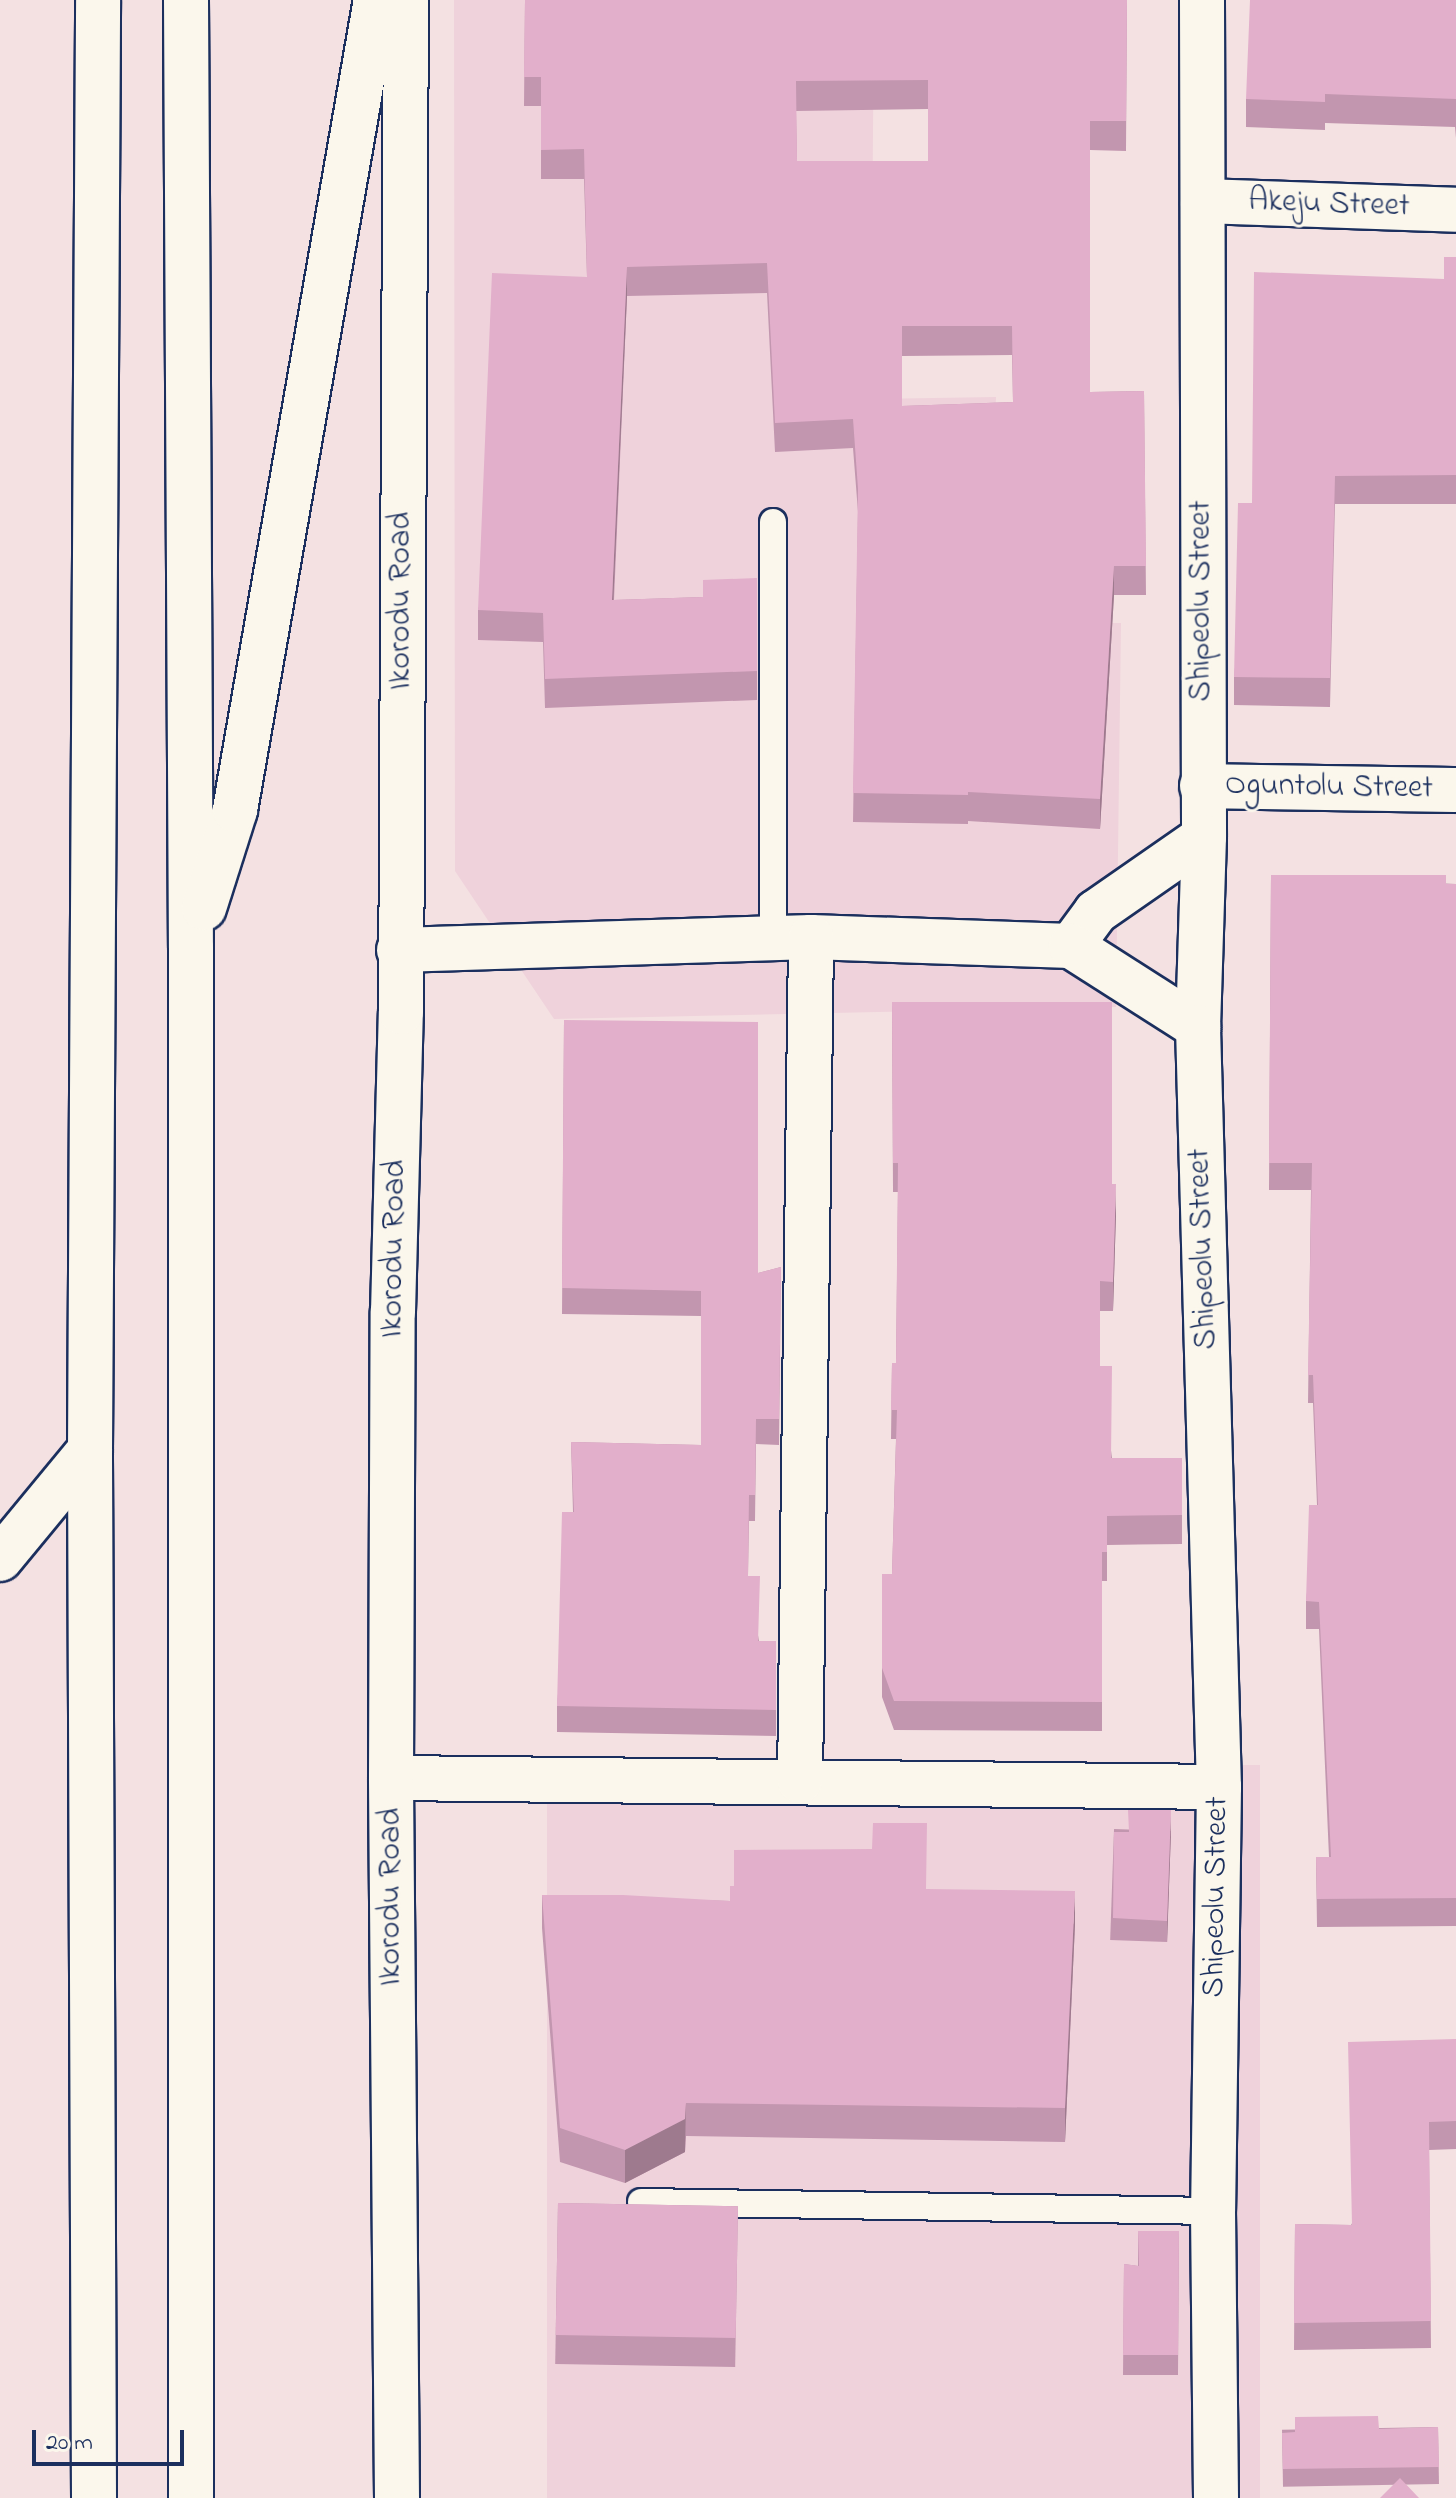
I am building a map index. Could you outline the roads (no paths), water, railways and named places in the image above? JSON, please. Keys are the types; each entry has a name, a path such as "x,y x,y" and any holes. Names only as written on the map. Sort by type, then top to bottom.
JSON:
{"main road":[{"path":"94,2498 90,1450 98,0"},
{"path":"186,0 191,948 191,2498"},
{"path":"191,948 235,810 376,0"},
{"name":"Ikorodu Road","path":"397,2498 391,1778 406,0"},
{"name":"Shipeolu Street","path":"1202,0 1204,837 1198,1027 1219,1787 1213,2211 1216,2498"},
{"name":"Akeju Street","path":"1203,201 1456,210"},
{"name":"Oguntolu Street","path":"1202,786 1456,790"},
{"path":"1071,946 1096,912 1204,837"},
{"path":"792,938 800,1781"},
{"path":"399,950 792,938 1071,946 1198,1027"},
{"path":"0,1559 90,1450"},
{"path":"391,1778 1219,1787"}],"lane":[{"path":"773,522 792,938"},
{"path":"641,2202 1213,2211"}]}
